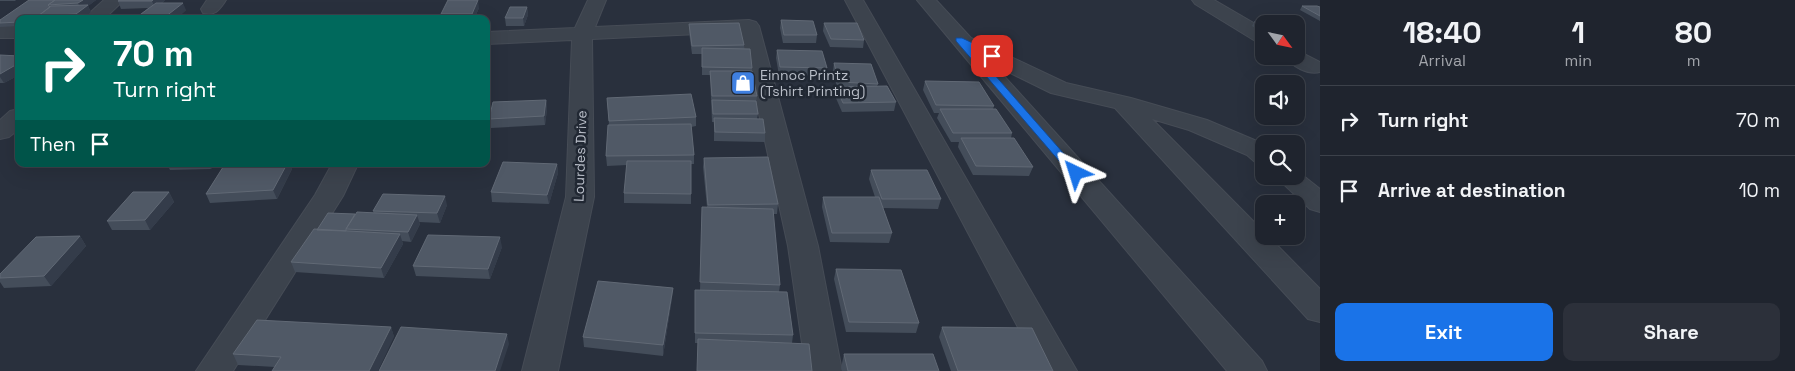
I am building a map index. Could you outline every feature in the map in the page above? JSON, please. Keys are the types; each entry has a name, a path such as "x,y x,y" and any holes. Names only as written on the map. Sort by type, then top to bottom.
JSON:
{"street":[{"path":"97,15 115,0"},
{"name":"Lourdes Drive","path":"540,371 580,197 582,34 597,0"},
{"path":"854,0 1059,371"},
{"path":"926,0 1249,371"},
{"path":"1201,0 1255,33"},
{"path":"2,23 15,30"},
{"path":"490,38 749,26 803,246 824,371"},
{"path":"959,39 1059,88 1123,103 1198,125 1255,150"},
{"path":"1305,62 1313,67"},
{"path":"1123,103 1320,310"},
{"path":"0,132 15,119"},
{"path":"214,371 329,196 344,167"},
{"path":"1299,185 1320,203"}],"building":[{"path":"29,0 55,0 48,5 50,7 39,15 15,15 15,22 0,23 0,20"},
{"path":"55,0 83,0 78,3 48,5"},
{"path":"120,0 153,0 118,1"},
{"path":"448,0 478,0 472,14 441,14"},
{"path":"156,3 183,3 168,15 140,15"},
{"path":"88,5 76,14 39,15 51,6"},
{"path":"1302,6 1320,7 1320,16"},
{"path":"510,7 527,7 523,18 505,18"},
{"path":"781,20 813,21 817,35 784,35"},
{"path":"739,23 744,45 692,46 689,24"},
{"path":"824,23 857,23 864,40 831,39"},
{"path":"702,48 750,49 752,68 702,67"},
{"path":"777,50 822,51 827,68 780,67"},
{"path":"0,55 15,56 15,65 0,74"},
{"path":"834,63 871,64 878,84 839,82"},
{"path":"710,71 752,71 757,96 712,96"},
{"path":"925,81 979,82 994,106 936,105"},
{"path":"887,86 896,102 843,103 836,87"},
{"path":"691,94 696,117 609,121 607,98"},
{"path":"546,100 544,116 490,119 493,102"},
{"path":"712,100 756,101 758,114 713,114"},
{"path":"940,109 996,109 1012,133 953,133"},
{"path":"714,118 763,119 765,133 715,132"},
{"path":"691,124 694,155 606,156 608,125"},
{"path":"961,138 1014,138 1033,167 976,166"},
{"path":"768,157 778,204 708,205 704,158"},
{"path":"627,161 691,161 691,194 624,193"},
{"path":"503,162 557,164 547,195 491,192"},
{"path":"223,167 285,167 273,190 206,194"},
{"path":"871,170 927,170 941,199 882,199"},
{"path":"133,192 169,192 145,220 107,221"},
{"path":"383,194 445,196 437,213 373,211"},
{"path":"823,197 879,197 892,233 832,233"},
{"path":"702,207 773,209 780,285 700,282"},
{"path":"357,212 417,215 408,232 346,229"},
{"path":"328,213 355,214 346,231 317,230"},
{"path":"314,229 400,234 381,268 291,262"},
{"path":"428,235 500,237 488,269 413,266"},
{"path":"80,236 44,276 0,278 0,274 36,237"},
{"path":"836,269 901,270 919,323 849,322"},
{"path":"598,281 673,288 663,345 583,337"},
{"path":"695,290 787,292 793,335 695,333"},
{"path":"257,320 391,327 369,371 272,371 281,357 233,354"},
{"path":"401,327 507,334 495,371 379,371"},
{"path":"942,327 1032,328 1053,371 958,371"},
{"path":"698,339 809,344 812,371 697,371"},
{"path":"844,354 933,354 939,371 848,371"}],"place":[{"name":"Einnoc Printz (Tshirt Printing)","path":"743,83"}],"route":[{"path":"992,56 959,39 1076,173"}]}
